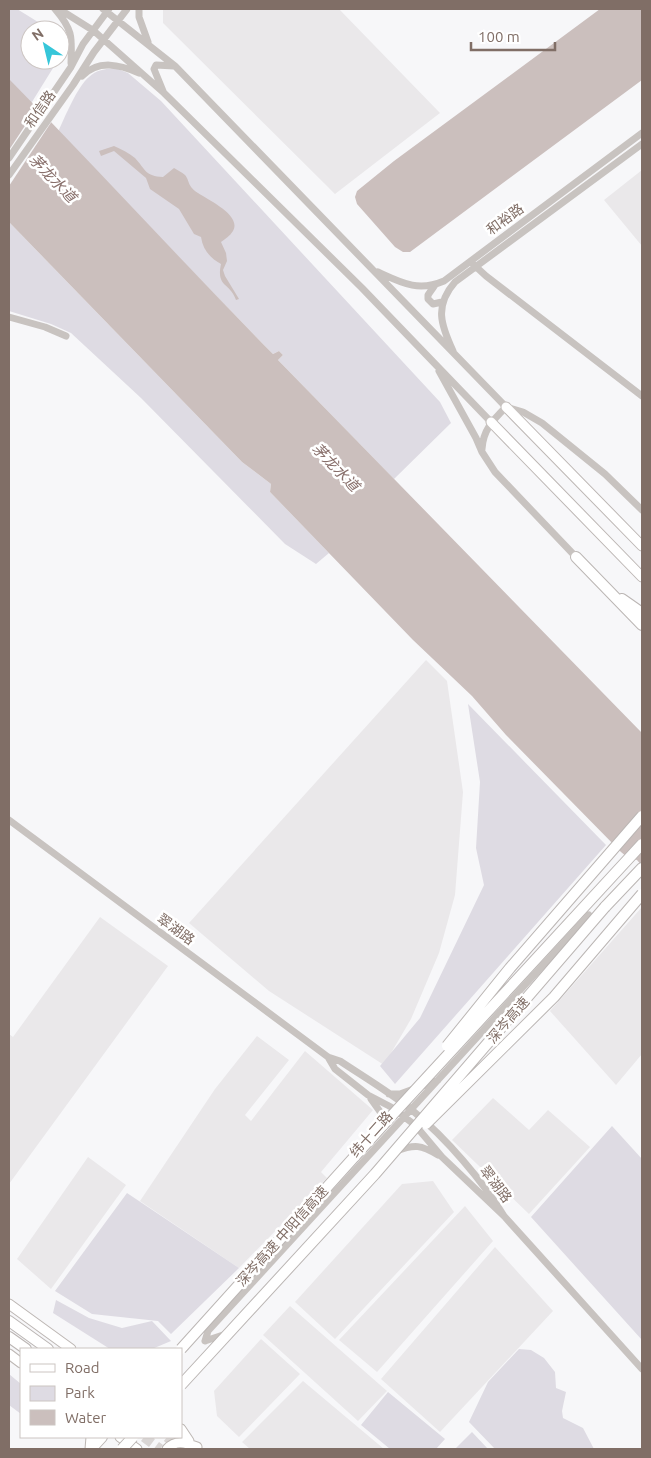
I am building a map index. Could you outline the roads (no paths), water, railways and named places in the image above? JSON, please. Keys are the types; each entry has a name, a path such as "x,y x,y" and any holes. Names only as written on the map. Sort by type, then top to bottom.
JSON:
{"highway":[{"path":"576,558 642,625"},
{"path":"605,587 642,613"},
{"path":"384,1124 510,968 642,816"},
{"name":"深岑高速","path":"384,1124 642,844"},
{"name":"深岑高速","path":"375,1174 605,907 642,868"},
{"path":"375,1174 554,997 642,894"},
{"name":"深岑高速 中阳信高速","path":"182,1348 384,1124"},
{"name":"深岑高速 中阳信高速","path":"182,1384 375,1174"},
{"path":"9,1320 47,1348"},
{"path":"9,1337 25,1348"},
{"path":"90,1449 101,1438"},
{"path":"122,1449 133,1438"}],"main road":[{"path":"506,407 642,546"},
{"path":"491,422 642,577"},
{"path":"9,1304 70,1348"},
{"path":"9,1354 20,1363"},
{"path":"182,1388 191,1372"},
{"path":"121,1438 136,1449"},
{"path":"185,1438 198,1448"},
{"path":"167,1449 173,1444 185,1442 198,1448"}],"street":[{"path":"55,9 63,18 72,37 71,67"},
{"path":"59,9 94,31 164,92 362,288 491,422"},
{"name":"和信路","path":"9,175 94,52 127,9"},
{"path":"139,9 139,17 149,45"},
{"path":"107,10 175,66 506,407 523,412 542,423 605,474 642,510"},
{"name":"和信路","path":"9,158 107,10"},
{"path":"73,85 87,71 98,65 118,65 145,76"},
{"path":"164,92 154,69 156,65 175,66"},
{"name":"和裕路","path":"372,270 410,286 429,286 444,281 642,133"},
{"name":"和裕路","path":"442,302 455,282 642,144"},
{"path":"469,261 642,396"},
{"path":"435,284 428,295 428,301 433,304 442,302 442,320 445,334 457,358"},
{"path":"9,317 45,327 66,336"},
{"path":"434,362 482,452 502,481 576,558"},
{"path":"482,452 483,441 491,422 506,407"},
{"name":"翠湖路","path":"9,820 328,1057 340,1061 412,1110 445,1143 491,1195 504,1216"},
{"name":"纬十二路","path":"389,1154 224,1335 205,1341 208,1331 589,915"},
{"path":"389,1154 568,956 560,947"},
{"name":"翠湖路","path":"328,1057 335,1069 368,1095 415,1125 442,1157 504,1216 642,1369"},
{"path":"445,1143 434,1127 435,1116 464,1070"},
{"path":"389,1094 400,1094 438,1080"},
{"path":"368,1095 381,1113 381,1122 373,1150"},
{"path":"389,1154 413,1146 425,1148 442,1157"}],"water":[{"path":"600,9 642,9 642,80 410,252 403,252 395,247 357,204 355,197 357,191 394,161"},
{"name":"茅龙水道","path":"9,79 273,354 279,351 283,355 278,360 642,733 642,866 637,860 627,857 621,852 506,735 472,696 413,640 270,492 271,484 242,462 9,222"},
{"path":"114,146 133,156 149,174 163,177 174,168 181,172 187,177 190,186 194,190 229,214 233,219 234,225 232,233 221,242 227,261 223,270 239,299 236,300 222,281 220,277 221,264 208,253 203,246 201,237 194,234 179,209 150,189 146,178 114,151 101,156 99,151"}],"tunnel":[{"path":"145,1438 160,1449"},
{"path":"168,1438 182,1449"}]}
